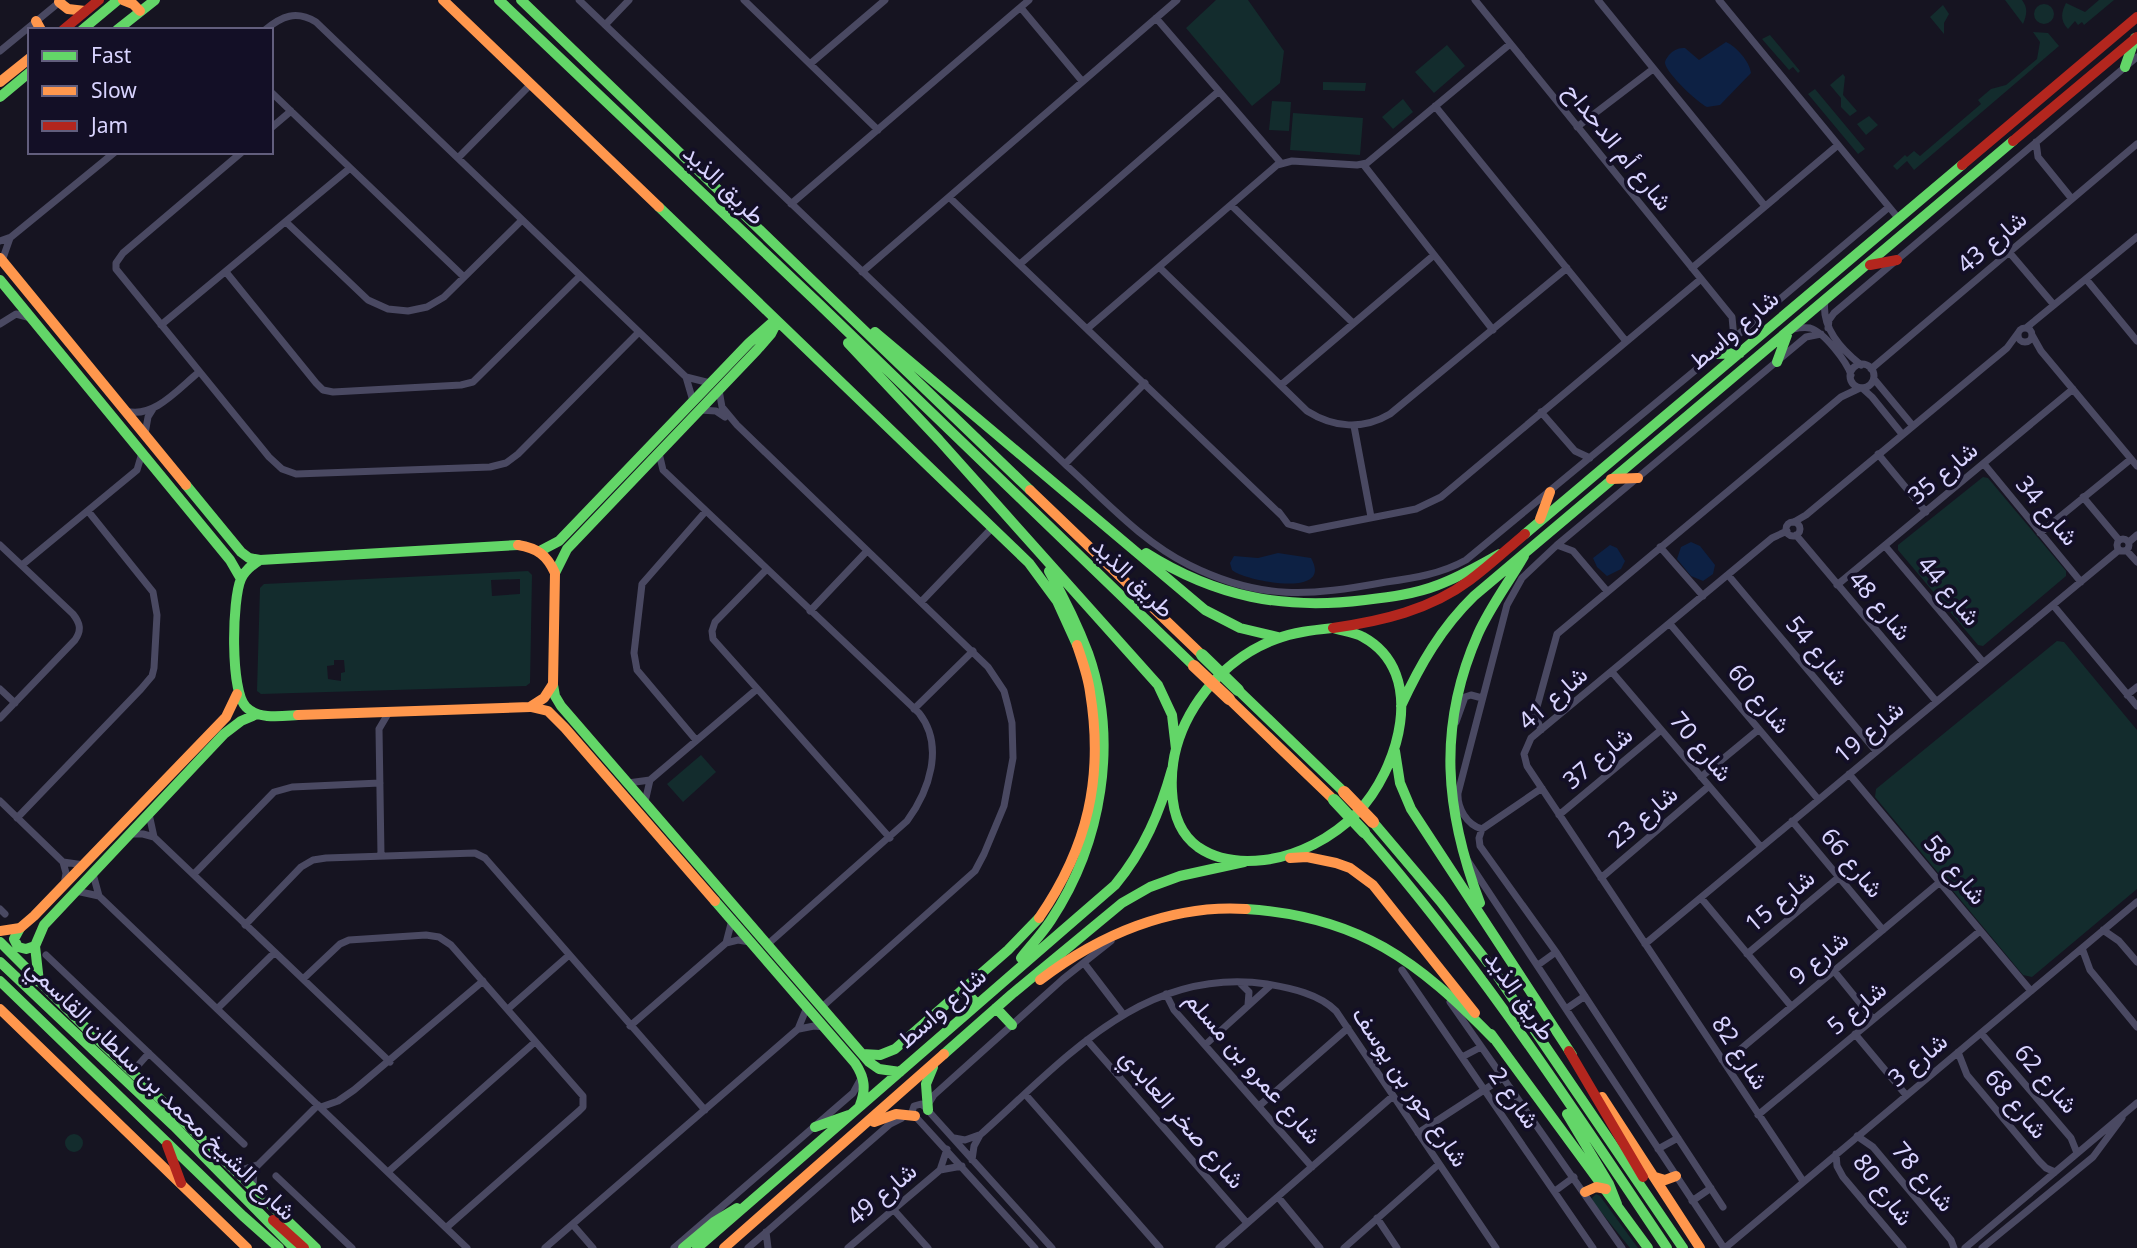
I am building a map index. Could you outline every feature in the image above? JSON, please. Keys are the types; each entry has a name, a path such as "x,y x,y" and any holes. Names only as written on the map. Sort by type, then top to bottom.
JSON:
{"main road":[{"path":"65,28 99,0"},
{"path":"85,28 120,0 133,4 140,11"},
{"path":"119,28 155,0"},
{"path":"443,0 1036,571 1067,620 1080,652 1094,716 1095,756 1090,801 1081,839 1057,892 1027,932 895,1049 880,1055 861,1052 853,1055 843,1048"},
{"name":"طريق الذيد","path":"499,0 1234,694 1426,883 1482,954 1676,1246"},
{"name":"طريق الذيد","path":"521,0 1198,660"},
{"path":"61,1 74,11 85,11"},
{"name":"شارع واسط","path":"1333,628 1392,618 1426,606 1463,585 2137,17"},
{"path":"2125,67 2136,37"},
{"name":"شارع واسط","path":"1401,706 1426,654 1447,623 1530,547 1790,331 2136,37"},
{"path":"0,82 28,60"},
{"path":"0,97 28,74"},
{"path":"1,260 145,435 221,539 241,579"},
{"path":"1867,265 1897,260"},
{"path":"0,280 158,471 221,539 245,555 260,560 519,545 540,551 551,562 555,573 553,684 555,696 561,706 861,1052 878,1069 901,1072"},
{"path":"818,303 840,334 1158,685 1172,715 1176,749"},
{"path":"753,346 761,325 761,307"},
{"path":"842,311 869,327 1218,620 1247,632 1278,637"},
{"path":"555,573 575,532 753,346 771,334 776,321"},
{"path":"1777,362 1790,331"},
{"path":"753,346 775,337 791,335"},
{"path":"1715,354 1740,353"},
{"path":"540,551 575,532 643,470 697,405"},
{"path":"1611,480 1638,478"},
{"path":"1539,522 1550,492"},
{"path":"1103,526 1154,559 1206,585 1234,594 1292,604 1350,603 1408,594 1447,582 1500,554"},
{"path":"1013,973 1018,962 1053,918 1082,862 1096,817 1103,769 1102,709 1089,652 1072,610 1032,544"},
{"path":"1492,931 1461,853 1451,808 1451,733 1457,693 1475,641 1495,602 1530,547"},
{"path":"89,869 131,834 221,729 237,694 237,592 248,568 260,560"},
{"path":"1267,860 1312,846 1343,825 1370,799 1388,766 1395,748 1401,706 1399,682 1390,659 1366,636 1333,628 1278,637 1247,654 1219,677 1191,713 1176,749 1171,797 1174,811 1186,836 1206,853 1218,858 1244,862 1307,857 1350,868 1362,876 1382,896 1494,1039 1648,1248"},
{"path":"530,707 544,699 553,684"},
{"path":"237,694 245,707 257,714"},
{"path":"35,946 26,949 18,947 14,939 20,928 70,888 221,729 257,714 530,707 548,711 825,1027 863,1075 866,1091 856,1112 815,1127"},
{"path":"565,728 569,724 591,740"},
{"path":"1395,748 1400,783 1411,809 1700,1248"},
{"name":"شارع واسط","path":"697,1248 1115,885 1132,866 1155,823 1172,769"},
{"name":"طريق الذيد","path":"1369,827 1676,1246"},
{"name":"شارع واسط","path":"724,1248 1104,916 1140,891 1180,876 1244,862"},
{"path":"40,982 35,946 41,929 70,888"},
{"path":"1012,994 1032,986 1085,948 1124,930 1161,918 1197,911 1246,908 1310,917 1343,927 1384,945 1447,991 1494,1039"},
{"path":"0,931 20,928"},
{"path":"0,942 316,1248"},
{"name":"شارع الشيخ محمد بن سلطان القاسمي","path":"0,962 105,1060 253,1204 294,1248"},
{"name":"شارع الشيخ محمد بن سلطان القاسمي","path":"0,981 279,1248"},
{"path":"963,989 977,1004"},
{"path":"0,1009 247,1248"},
{"path":"996,1009 1012,1025"},
{"path":"87,1029 105,1060"},
{"path":"1569,1051 1664,1212 1676,1246"},
{"path":"1536,1055 1546,1080 1606,1178 1617,1204"},
{"path":"861,1128 895,1114 921,1115 926,1084 937,1060"},
{"path":"162,1137 182,1183"},
{"path":"1655,1177 1665,1180 1676,1177"},
{"path":"1585,1192 1596,1187 1605,1189"},
{"path":"683,1248 723,1216 751,1203"},
{"path":"253,1204 304,1248"},
{"path":"243,1216 269,1248"}],"street":[{"path":"579,0 1128,524 1169,554 1197,569 1227,581 1262,590 1291,594 1332,592 1442,571 1476,553 1889,207"},
{"path":"605,25 629,0"},
{"path":"744,0 878,130"},
{"path":"792,204 1029,0"},
{"path":"862,272 1177,0"},
{"name":"شارع أم الدحداح","path":"1475,0 1732,317"},
{"path":"1598,0 1765,206"},
{"path":"1719,0 1899,219"},
{"path":"38,25 61,1"},
{"path":"810,64 882,1"},
{"path":"1021,8 1082,81"},
{"path":"268,28 285,16 296,14 307,16 316,22 686,377 715,387 722,407 737,425 973,651 997,678 1004,691 1012,723 1011,776 995,830 975,871 822,1007"},
{"path":"1156,18 1281,163"},
{"path":"0,51 28,32"},
{"path":"1088,328 1281,163 1292,161 1363,164 1510,44"},
{"path":"1828,328 1834,313 2137,57"},
{"path":"1577,127 1653,69"},
{"path":"458,158 530,85"},
{"path":"1020,264 1219,90"},
{"path":"273,95 464,277"},
{"path":"1435,106 1625,340"},
{"path":"273,126 291,111"},
{"path":"2036,142 2038,158 2072,199"},
{"path":"1692,268 1838,145"},
{"name":"شارع 43","path":"1871,369 2135,149"},
{"path":"2022,153 2038,158"},
{"path":"0,241 10,237 112,154"},
{"path":"240,154 118,258 116,270 269,457 289,472 383,472 490,467 506,463 639,332"},
{"path":"1363,164 1493,330"},
{"path":"161,325 351,168"},
{"path":"950,197 1279,512 1296,524 1309,527 1409,510 1451,487 1701,279"},
{"path":"1231,205 1353,323"},
{"path":"286,222 368,300 388,309 408,311 428,307 444,297 522,220"},
{"path":"1,260 10,237"},
{"path":"1797,528 1806,515 1902,434 2007,348 2028,336 2039,317 2137,237"},
{"path":"2009,252 2054,305"},
{"path":"1281,385 1434,255"},
{"path":"1159,267 1316,416 1334,424 1354,426 1373,422 1390,414 1567,268"},
{"path":"226,272 316,383 330,392 461,385 473,382 580,276"},
{"path":"2086,279 2137,341"},
{"path":"7,318 13,304 13,296"},
{"path":"1825,301 1824,315 1828,328 1861,365 1871,369 1874,379 1913,426"},
{"path":"0,324 16,314 31,318"},
{"path":"1734,338 1732,317 1751,324"},
{"path":"1790,331 1809,328 1821,334 1845,362 1855,386 1872,397 1902,434"},
{"path":"2007,348 2018,333 2028,336 2137,466"},
{"path":"1482,829 1471,824 1459,806 1458,797 1504,613 1513,591 1527,572 1557,545 1809,335 1821,334"},
{"path":"1841,397 1854,368 1861,365"},
{"path":"125,411 143,412 156,406 199,372"},
{"path":"686,377 697,405 716,411 737,425"},
{"path":"1541,730 1535,714 1554,640 1562,629 1841,397 1871,385 1874,379"},
{"path":"1065,464 1145,383"},
{"name":"شارع 35","path":"1837,585 2073,390"},
{"path":"145,435 148,417 156,406"},
{"path":"1541,412 1575,451 1590,458"},
{"path":"1354,426 1371,517"},
{"path":"1575,451 1577,469"},
{"path":"22,565 137,470 143,452"},
{"path":"659,453 663,470 914,709 924,719 930,732 930,774 919,804 907,821 768,944"},
{"path":"1878,454 1926,512"},
{"path":"2040,533 2131,459"},
{"name":"شارع 34","path":"1984,464 2081,582"},
{"path":"137,470 158,471"},
{"path":"643,470 663,470"},
{"path":"2083,498 2119,540 2124,539 2125,548 2137,562"},
{"path":"17,818 141,689 152,676 154,668 157,615 153,592 88,511"},
{"path":"696,740 637,670 634,653 642,584 705,512"},
{"name":"شارع 41","path":"1646,944 1527,766 1524,754 1527,743 1772,538 1787,531 1787,526 1797,528"},
{"path":"921,602 992,528"},
{"name":"شارع 48","path":"1797,528 1837,585 1936,702"},
{"path":"1571,535 1573,551"},
{"name":"شارع 19","path":"1646,944 1983,662 2125,548 2137,535"},
{"path":"0,545 80,623 75,640 0,718"},
{"path":"1557,545 1573,551 1607,591"},
{"name":"شارع 44","path":"1885,545 1983,662"},
{"path":"1660,547 1703,596"},
{"path":"810,611 867,551"},
{"path":"766,570 719,618 712,631 716,642 890,838"},
{"name":"شارع 54","path":"1728,575 1876,751"},
{"path":"2053,605 2137,706"},
{"name":"شارع 60","path":"1670,624 1818,799"},
{"path":"914,709 973,651"},
{"name":"شارع 70","path":"1612,672 1761,847"},
{"path":"2127,695 2137,687"},
{"path":"0,689 15,703"},
{"path":"628,783 650,780 757,689"},
{"path":"1451,733 1463,699 1471,695 1482,698"},
{"path":"381,855 379,729 389,712"},
{"path":"366,713 379,729"},
{"name":"شارع 37","path":"1559,815 1661,730"},
{"path":"1701,777 1758,730"},
{"name":"شارع 58","path":"1849,774 2031,991"},
{"path":"645,802 650,780"},
{"path":"194,874 274,792 292,787 380,783"},
{"name":"شارع 23","path":"1601,878 1709,786"},
{"path":"1542,788 1482,829 1480,846 1586,996 1723,1207"},
{"path":"0,801 63,862 89,869 99,896 467,1248"},
{"path":"149,814 155,837"},
{"name":"شارع 66","path":"1792,821 1883,930"},
{"path":"131,834 155,837 390,1062"},
{"path":"245,925 307,863 319,858 464,851 480,855 705,1110"},
{"path":"1461,853 1471,864 1724,1248"},
{"path":"63,862 70,888 99,896"},
{"name":"شارع 15","path":"1747,954 1839,877"},
{"name":"شارع 9","path":"1722,1060 1736,1053 1940,883"},
{"path":"1701,898 1791,1006"},
{"name":"شارع 3","path":"1724,1248 2137,902"},
{"path":"726,943 732,920"},
{"path":"921,1115 933,1095 1063,979 1124,930"},
{"path":"2103,930 2123,944 2137,962"},
{"name":"شارع 5","path":"1758,1115 1980,931"},
{"path":"303,979 340,944 349,940 426,935 446,941 583,1096 583,1107 447,1227"},
{"path":"630,1026 726,943 738,940 750,942"},
{"name":"شارع 82","path":"1646,944 1803,1181"},
{"path":"2082,948 2090,970 2137,1027"},
{"path":"1538,965 1556,952"},
{"path":"218,1008 274,953"},
{"path":"46,955 244,1144"},
{"path":"508,1009 568,956"},
{"path":"1084,963 1123,1014"},
{"path":"1418,968 1449,1001 1622,1248"},
{"name":"شارع 2","path":"1402,970 1593,1248"},
{"path":"1834,971 1873,1019"},
{"path":"253,1188 253,1174 258,1164 319,1106 346,1096 390,1062 483,981"},
{"path":"1236,982 1244,985 1249,992 1250,1000 1246,1007"},
{"name":"شارع حور بن يوسف","path":"972,1160 974,1146 980,1135 1087,1040 1123,1014 1166,994 1201,985 1236,982 1271,985 1322,1000 1336,1011 1496,1248"},
{"path":"1205,1045 1271,985"},
{"name":"شارع عمرو بن مسلم","path":"1166,994 1174,1010 1312,1167"},
{"path":"1566,1009 1586,996"},
{"path":"798,1029 807,1007"},
{"path":"545,1248 798,1029 809,1026 825,1027"},
{"path":"1259,1106 1348,1028"},
{"name":"شارع 62","path":"1981,1033 2079,1150"},
{"path":"1856,1034 1906,1096"},
{"name":"شارع صخر العابدي","path":"1087,1040 1247,1223"},
{"path":"389,1171 535,1042"},
{"path":"1462,1057 1481,1047"},
{"name":"شارع 68","path":"1958,1052 1967,1075 2039,1161 2055,1172"},
{"path":"133,1071 149,1053"},
{"path":"674,1248 853,1093 863,1075"},
{"path":"1418,1133 1504,1077"},
{"path":"1025,1094 1160,1248"},
{"path":"1219,1248 1393,1096"},
{"path":"1965,1248 2137,1103"},
{"path":"1982,1248 2096,1154 2126,1112"},
{"path":"921,1115 947,1149 1035,1248"},
{"path":"750,1248 890,1124 921,1115 952,1138 1052,1248"},
{"path":"952,1138 965,1140 980,1135"},
{"name":"شارع 78","path":"1857,1136 1873,1147 1951,1240 1954,1248"},
{"path":"1658,1149 1678,1138"},
{"name":"شارع 49","path":"940,1170 947,1149"},
{"path":"2076,1172 2089,1156 2088,1150 2079,1150"},
{"name":"شارع 80","path":"1836,1154 1837,1166 1843,1177 1903,1248"},
{"path":"232,1168 241,1170 258,1164"},
{"path":"1344,1248 1439,1164"},
{"name":"شارع 49","path":"848,1248 940,1170 962,1166"},
{"path":"276,1177 352,1248"},
{"path":"1555,1191 1574,1177"},
{"path":"1692,1201 1711,1188"},
{"path":"1278,1197 1321,1248"},
{"path":"894,1209 928,1248"},
{"path":"1377,1219 1397,1248"},
{"path":"573,1224 593,1248"},
{"path":"766,1232 768,1248"},
{"path":"750,1248 759,1248"}],"green space":[{"path":"1216,0 1248,0 1284,51 1280,83 1252,106 1186,28"},
{"path":"2005,0 2022,0 2026,11 2023,24"},
{"path":"2099,0 2114,0 2084,25 2082,22 2078,25 2075,21 2068,29 2062,16 2066,3 2085,12"},
{"path":"2044,4 2051,7 2054,14 2051,21 2044,24 2037,21 2034,14 2037,7"},
{"path":"1943,5 1949,14 1944,23 1944,34 1930,17"},
{"path":"2033,32 2048,33 2059,46 1914,170 1907,161 1897,170 1893,166 1914,151 1920,156 1981,104 1978,100 1991,89 2006,85 2037,59 2040,42"},
{"path":"1770,35 1800,71 1798,73 1793,67 1789,70 1762,39"},
{"path":"1447,45 1465,66 1434,93 1415,72"},
{"path":"1843,74 1843,95 1857,111 1850,116 1841,107 1841,98 1830,85"},
{"path":"1323,82 1366,83 1365,91 1323,90"},
{"path":"1815,89 1865,149 1858,154 1808,94"},
{"path":"1403,99 1413,112 1393,129 1382,117"},
{"path":"1272,101 1291,102 1289,131 1269,130"},
{"path":"1293,113 1363,118 1360,155 1290,150"},
{"path":"1869,116 1878,125 1866,135 1857,124"},
{"path":"1983,477 1988,478 2066,571 2066,576 1983,646 1978,645 1898,550 1898,545"},
{"path":"528,571 532,575 530,683 526,686 261,694 257,691 260,588 264,584","holes":["520,579 520,594 492,596 491,580","334,660 344,660 345,672 341,673 341,681 328,679 327,666 334,665"]},
{"path":"2057,641 2064,642 2137,730 2137,889 2032,977 2023,975 1875,797 1876,789"},
{"path":"701,755 716,772 683,802 667,784"},
{"path":"74,1134 80,1137 83,1143 80,1149 74,1152 68,1149 65,1143 68,1137"},
{"path":"1596,1194 1638,1248 1630,1248 1593,1202 1592,1198"}],"water":[{"path":"1726,42 1742,55 1751,73 1720,105 1707,107 1676,80 1665,62 1672,52 1683,48 1699,60"},
{"path":"1691,542 1700,546 1715,565 1713,574 1703,581 1691,576 1677,559 1681,547"},
{"path":"1610,545 1617,548 1625,561 1621,569 1607,576 1597,567 1593,558"},
{"path":"1278,553 1311,558 1315,571 1310,579 1284,584 1252,578 1232,570 1230,563 1234,556 1258,558"}],"traffic: fast":[{"path":"84,28 118,0"},
{"path":"120,28 155,0"},
{"path":"499,0 1194,666"},
{"path":"521,0 1030,490"},
{"path":"2125,67 2135,38"},
{"path":"0,97 28,74"},
{"path":"1401,706 1432,648 1451,621 1474,596 2013,141"},
{"path":"1525,534 1962,165"},
{"path":"659,207 1029,563 1057,601 1077,645"},
{"path":"0,280 230,560 241,579"},
{"path":"540,551 559,541 749,343 775,320"},
{"path":"555,573 567,549 757,350 777,322"},
{"path":"875,332 1205,610 1240,628 1278,637"},
{"path":"1777,362 1787,335"},
{"path":"848,343 939,440 1158,685 1172,715 1176,749"},
{"path":"1715,354 1740,353"},
{"path":"186,485 241,552 249,558 260,560"},
{"path":"298,715 257,714 246,707 241,698 235,665 234,624 241,579 252,566 260,560 518,545"},
{"path":"1146,553 1172,568 1224,590 1251,597 1306,603 1365,600 1420,591 1454,578 1500,554"},
{"path":"1480,903 1468,869 1453,802 1451,736 1456,702 1478,634 1524,556"},
{"path":"1021,958 1051,920 1069,890 1083,858 1100,791 1103,756 1102,721 1088,653 1049,571"},
{"path":"1333,628 1363,637 1383,653 1396,674 1401,697 1400,723 1385,773 1372,795 1357,813 1326,838 1277,858 1229,860 1198,847 1182,829 1176,815 1172,791 1173,766 1187,720 1215,680 1233,663 1254,649 1290,635 1333,628"},
{"path":"1202,655 1238,690"},
{"path":"553,685 561,706 869,1062 879,1069 900,1072"},
{"path":"1238,690 1344,792"},
{"path":"39,982 35,946 44,925 224,734 241,721 257,714"},
{"path":"1395,751 1400,783 1411,809 1572,1055"},
{"path":"697,1248 1115,885 1150,830 1172,769"},
{"path":"1334,800 1364,832"},
{"path":"1373,822 1492,968 1683,1248"},
{"path":"1364,832 1406,881 1484,983 1667,1248"},
{"path":"944,1054 1122,903 1150,887 1180,876 1244,862"},
{"path":"715,901 855,1063 864,1084 860,1105"},
{"path":"1246,909 1286,913 1322,921 1384,947 1439,987 1494,1039"},
{"path":"862,1054 880,1055 895,1049 1008,950 1039,918"},
{"path":"20,928 14,939 18,947 26,949 35,946"},
{"path":"0,942 316,1248"},
{"path":"0,962 174,1126 294,1248"},
{"path":"0,981 279,1248"},
{"path":"963,989 977,1004"},
{"path":"996,1008 1012,1025"},
{"path":"1491,1034 1648,1248"},
{"path":"928,1110 926,1084 933,1067"},
{"path":"1567,1114 1609,1184 1617,1204"},
{"path":"815,1127 849,1115"},
{"path":"683,1248 714,1222 737,1208"}],"traffic: slow":[{"path":"123,0 140,11"},
{"path":"443,0 659,207"},
{"path":"59,2 68,9 85,11"},
{"path":"36,21 40,28"},
{"path":"0,82 28,60"},
{"path":"0,258 186,485"},
{"path":"1611,479 1638,478"},
{"path":"1030,490 1202,655"},
{"path":"1540,519 1550,492"},
{"path":"298,715 530,707 544,698 553,684 555,573 541,553 518,545"},
{"path":"1039,918 1070,865 1088,810 1093,782 1094,723 1088,680 1077,645"},
{"path":"1194,666 1229,699"},
{"path":"0,931 20,928 34,916 226,717 237,694"},
{"path":"1229,699 1334,800"},
{"path":"531,707 548,711 565,728 715,901"},
{"path":"1344,792 1373,822"},
{"path":"1290,858 1307,857 1336,863 1350,868 1373,885 1475,1013"},
{"path":"1040,980 1111,936 1163,917 1218,909 1246,909"},
{"path":"0,1009 247,1248"},
{"path":"724,1248 944,1054"},
{"path":"1602,1097 1700,1248"},
{"path":"874,1122 896,1114 915,1116"},
{"path":"1655,1177 1665,1180 1676,1176"},
{"path":"1585,1192 1596,1187 1606,1189"}],"traffic: jam":[{"path":"65,28 99,0"},
{"path":"1962,165 2137,17"},
{"path":"2013,141 2137,37"},
{"path":"1870,265 1897,260"},
{"path":"1333,628 1387,618 1439,599 1470,580 1525,534"},
{"path":"1569,1051 1643,1177"},
{"path":"167,1145 181,1183"},
{"path":"273,1220 304,1248"}]}
